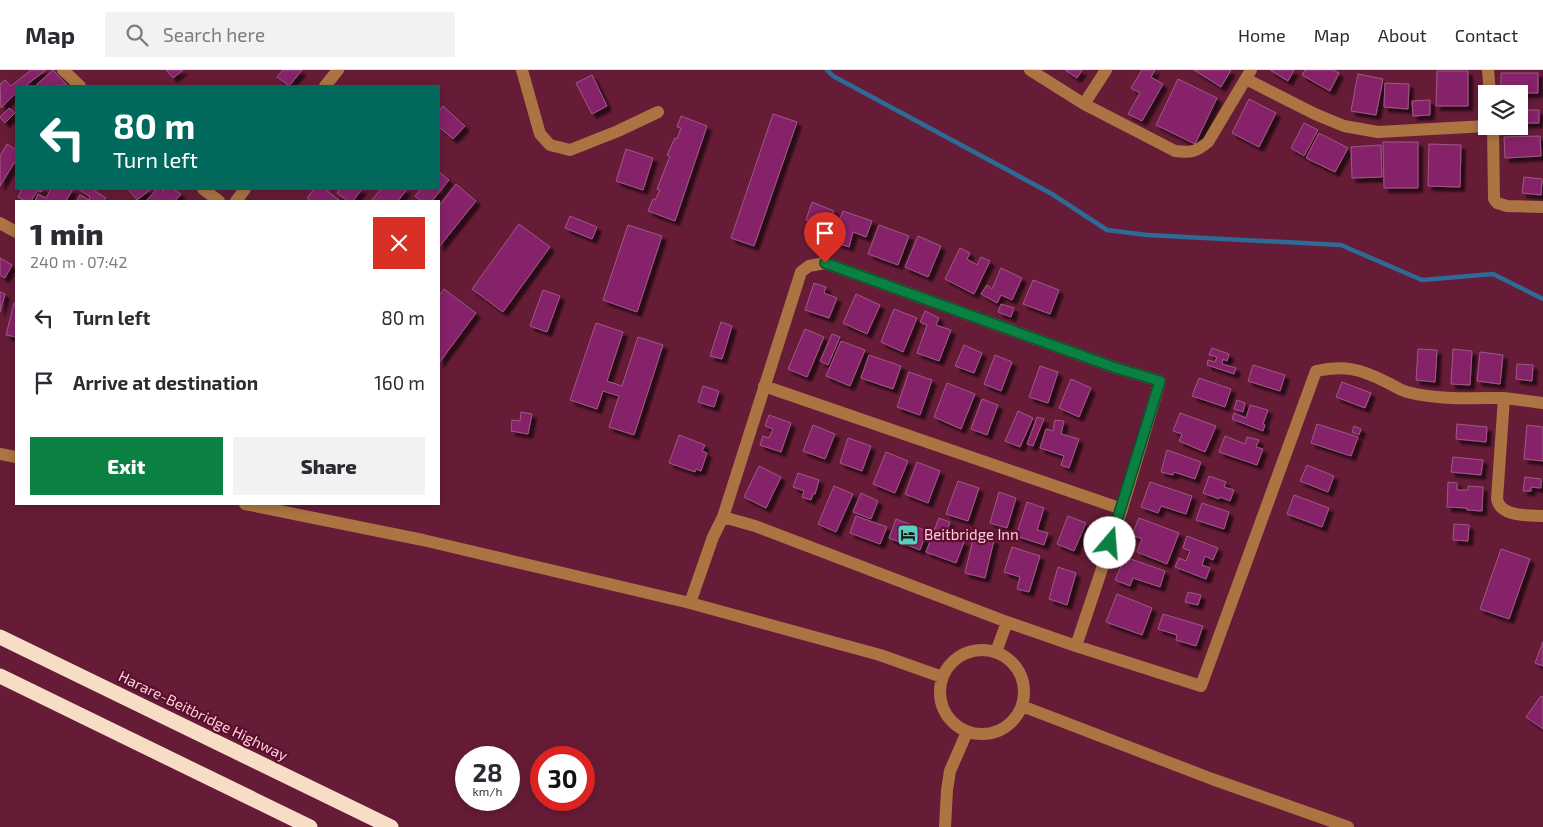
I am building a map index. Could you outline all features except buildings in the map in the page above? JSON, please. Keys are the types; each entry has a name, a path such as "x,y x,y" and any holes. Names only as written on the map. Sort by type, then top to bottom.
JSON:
{"highway":[{"name":"Harare-Beitbridge Highway","path":"0,637 391,827"},
{"path":"0,676 310,827"}],"street":[{"path":"63,70 79,85"},
{"path":"326,85 338,70"},
{"path":"522,70 540,134 550,145 570,150 618,131 658,112"},
{"path":"1030,70 1084,104 1175,150 1187,152 1198,150 1208,142 1249,75 1315,114 1344,126 1378,132 1478,126"},
{"path":"1084,104 1106,70"},
{"path":"1488,70 1489,85"},
{"path":"1493,135 1494,199 1497,204 1507,206 1543,206"},
{"path":"204,190 218,200"},
{"path":"0,223 15,231"},
{"path":"690,603 713,537 723,517 801,272 809,266 825,263 1116,368 1160,381 1122,509 1076,646"},
{"path":"723,517 755,526 1007,622 1201,686 1316,371 1334,367 1352,369 1373,375 1406,392 1434,396 1504,398 1543,403"},
{"path":"764,386 1122,509"},
{"path":"1504,398 1498,504 1508,512 1543,516"},
{"path":"0,454 15,457"},
{"path":"250,505 468,550 690,603 880,655 942,677"},
{"path":"996,652 1007,622"},
{"path":"987,649 996,652 1012,662 1022,678 1024,697 1022,706 1012,722 1004,728 986,734 967,732 959,728 946,714 940,696 942,677 952,661 968,651 987,649"},
{"path":"1022,706 1212,779 1348,827"},
{"path":"946,827 950,771 967,732"}],"waterway":[{"path":"827,70 833,76 1052,194 1107,230 1147,235 1341,245 1422,280 1493,274 1543,299"}],"place":[{"name":"Beitbridge Inn","path":"908,535"}],"route":[{"path":"825,263 1116,368 1160,381 1110,543"}]}
